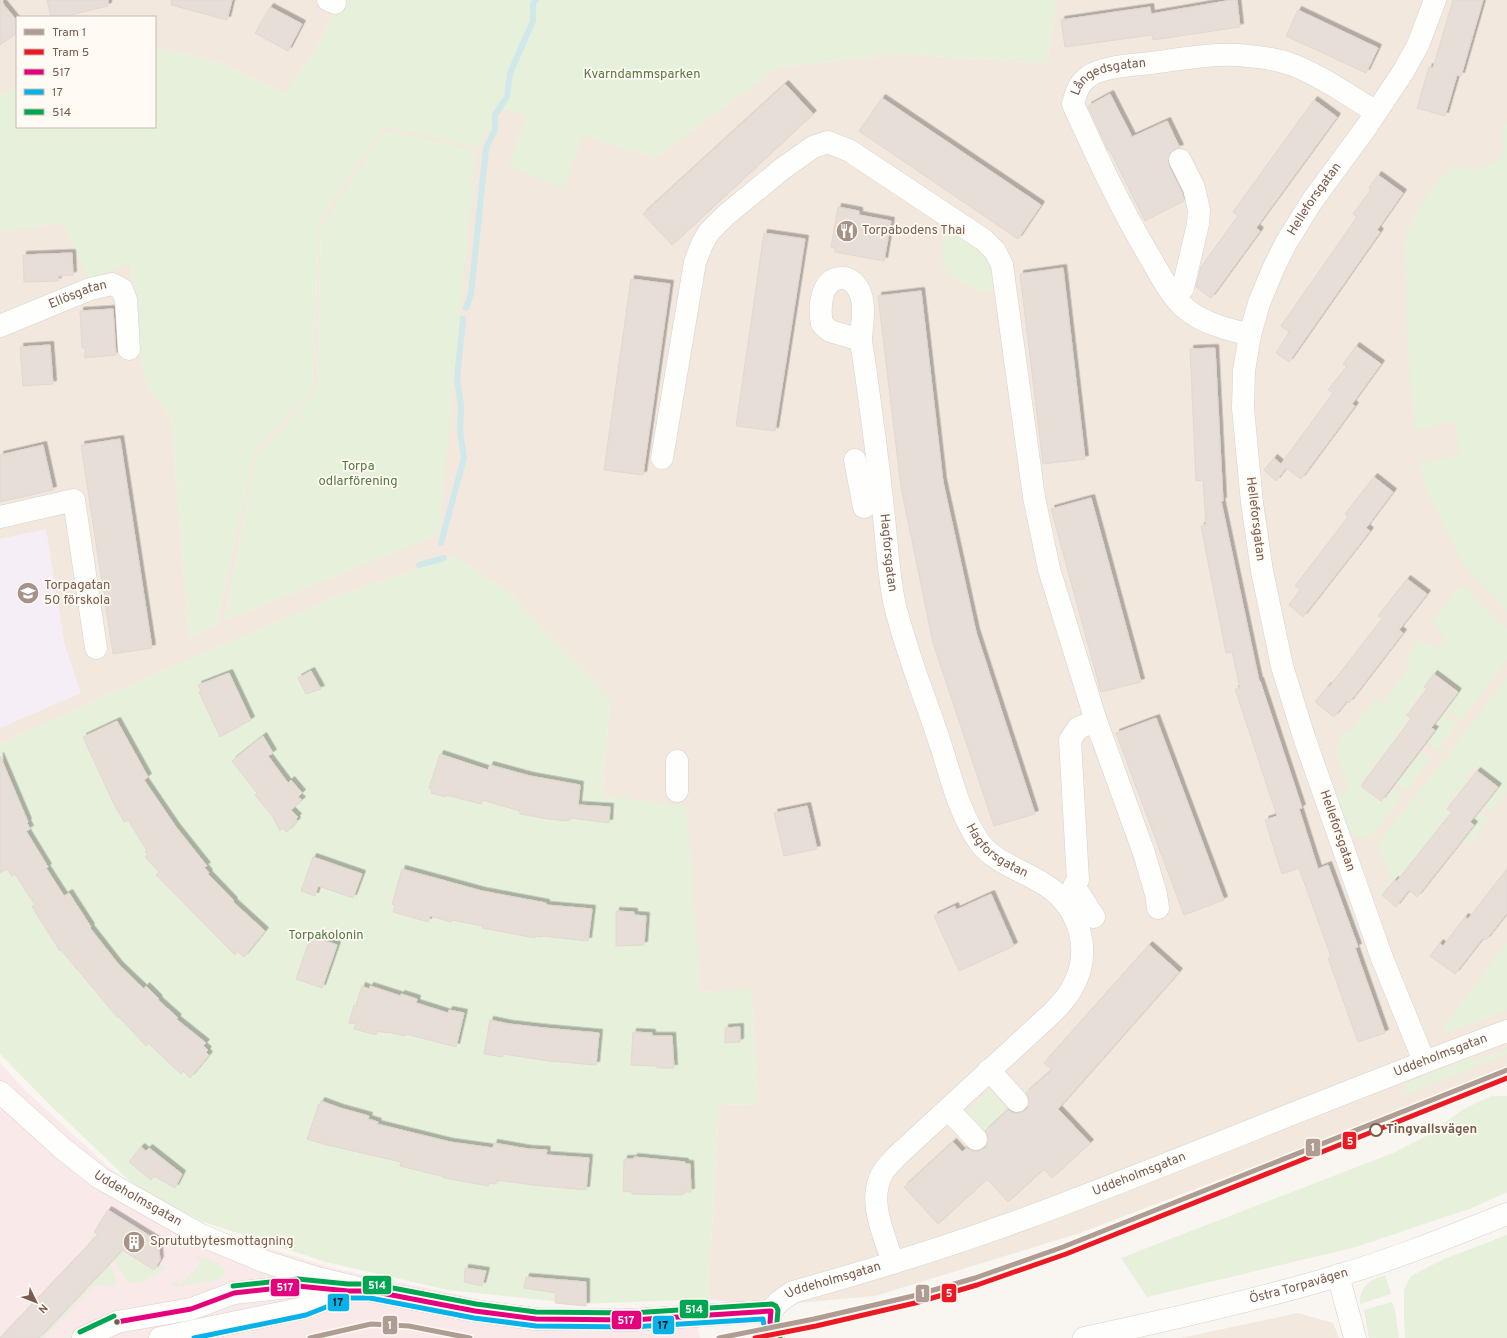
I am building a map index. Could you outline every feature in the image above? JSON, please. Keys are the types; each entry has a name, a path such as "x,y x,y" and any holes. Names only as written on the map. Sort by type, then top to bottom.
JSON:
{"street":[{"name":"Helleforsgatan","path":"1424,1061 1382,958 1307,744 1282,666 1262,571 1251,495 1243,408 1244,371 1250,335 1259,304 1274,267 1286,243 1312,201 1365,129 1375,111 1402,72 1418,45 1435,0"},
{"name":"Långedsgatan","path":"1250,335 1216,326 1193,314 1174,296 1143,245 1105,174 1073,104 1078,86 1088,76 1096,72 1126,66 1213,55 1248,56 1293,65 1326,82 1375,111"},
{"path":"662,458 695,262 702,244 710,232 726,215 782,169 813,147 828,142 850,151 984,240 995,251 1002,265 1034,497 1049,569 1096,722 1144,853 1156,894 1158,908"},
{"path":"1174,296 1183,288 1198,224 1199,210 1194,188 1180,160"},
{"name":"Ellösgatan","path":"0,326 90,289 112,284 122,289 126,300 130,349"},
{"name":"Hagforsgatan","path":"861,340 872,415 895,606 908,650 965,816 981,844 990,852 1006,863 1046,885 1058,894 1076,918 1082,942 1081,968 1071,992 1051,1014 898,1155 882,1174 876,1198 877,1213 893,1263"},
{"path":"855,460 864,507"},
{"path":"0,517 74,500 96,648"},
{"path":"1094,917 1074,886 1078,880 1070,740 1078,728 1096,722"},
{"path":"677,761 677,791"},
{"name":"Uddeholmsgatan","path":"0,1092 62,1148 100,1178 201,1235 263,1261 316,1278 371,1291 475,1311 536,1319 771,1324 782,1300 794,1292 893,1263 1025,1218 1263,1126 1424,1061 1507,1031"},
{"path":"989,1070 1017,1101"},
{"path":"948,1109 976,1139"},
{"name":"Östra Torpavägen","path":"1084,1338 1274,1294 1338,1276 1444,1239 1507,1214"},
{"path":"1338,1276 1355,1338"},
{"path":"83,1338 117,1322 191,1309 234,1293 298,1286 348,1291 371,1291"},
{"path":"160,1338 304,1308 348,1291"}],"shaded area":[{"path":"0,0 342,0 316,48 285,94 223,64 168,50 156,49 156,16 16,16 16,88 0,95"},
{"path":"1057,0 1507,0 1507,1066 1406,1108 1080,1233 875,1296 763,1306 708,1299 719,1105 759,1104 751,990 697,992 602,797 610,702 512,595 455,556 341,595 152,675 0,744 0,231 63,223 131,263 142,367 148,386 171,418 189,638 217,624 254,451 313,390 319,221 383,126 479,147 501,108 655,158 778,67 897,54 1047,63","holes":["321,226 439,534 225,620 255,457 317,390"]},
{"name":"Torpagatan 50 förskola","path":"46,529 65,646 81,693 0,728 0,539"},
{"path":"0,1063 27,1092 131,1188 216,1232 336,1269 525,1309 572,1310 693,1307 700,1338 0,1338"},
{"path":"1298,1313 1333,1323 1339,1338 1181,1338"}],"green space":[{"name":"Kvarndammsparken","path":"342,0 1057,0 1047,63 897,54 778,67 655,158 583,135 564,189 508,165 526,116 501,109 479,147 383,127 319,221 313,390 254,451 217,624 189,638 171,418 148,386 142,367 131,263 88,279 63,223 0,231 0,95 16,88 16,128 156,128 156,49 168,50 223,64 285,94 316,48"},
{"path":"1501,122 1507,123 1507,610 1466,568 1426,489 1420,463 1460,456 1455,421 1415,431 1408,350 1405,239 1415,214 1437,182 1452,167 1482,167 1496,162 1501,157 1505,144"},
{"name":"Torpa odlarförening","path":"385,130 476,150 439,534 225,620 255,457 317,390 321,226"},
{"path":"953,230 987,252 998,285 992,291 983,292 975,289 954,278 946,270 943,264 942,252 946,240"},
{"name":"Torpakolonin","path":"455,556 512,595 596,684 610,702 602,796 686,806 700,988 697,992 751,989 759,1104 719,1105 708,1299 580,1304 448,1290 326,1262 201,1221 136,1187 49,1104 0,1054 0,744 152,675 341,595"},
{"path":"1461,586 1465,587 1494,617 1507,628 1507,660 1461,720 1447,709 1460,691 1435,672 1422,687 1425,689 1405,716 1409,719 1359,786 1382,803 1393,788 1402,796 1373,835 1365,838 1355,835 1346,826 1343,820 1335,795 1349,791 1336,752 1341,738 1338,736 1351,731 1374,699 1383,704 1410,666 1406,658 1418,640 1436,649 1443,644 1442,634 1432,622"},
{"path":"1507,677 1507,793 1492,812 1484,806 1499,787 1474,767 1464,778 1468,781 1445,808 1450,813 1397,880 1394,877 1381,894 1379,891 1391,877 1377,844 1462,737"},
{"path":"1443,714 1457,724 1438,751 1426,742 1436,730 1433,728"},
{"path":"1421,751 1431,759 1407,791 1396,783"},
{"path":"1480,811 1488,819 1468,845 1462,841 1474,825 1471,822"},
{"path":"1507,943 1507,1010 1451,1032 1446,1032 1444,1027 1448,1020"},
{"path":"1507,1049 1507,1054 1405,1095 1402,1089 1405,1083 1471,1058 1475,1061"},
{"path":"993,1087 1013,1104 982,1134 967,1116 967,1113"},
{"path":"1491,1096 1507,1096 1507,1192 1472,1208 1356,1247 1147,1297 1121,1258 1393,1153 1432,1133 1462,1110"},
{"path":"93,1234 154,1271 159,1263 165,1267 158,1274 148,1280 131,1283 123,1277 117,1265 90,1240"},
{"path":"1507,1235 1507,1338 1405,1338 1404,1290 1411,1276 1444,1259"},
{"path":"198,1256 208,1259 223,1268 225,1272 224,1276 219,1280 175,1287 173,1286 172,1284 175,1281 180,1285 201,1263 196,1257"},
{"path":"110,1264 117,1281 113,1287 100,1285 93,1287 44,1338 41,1338"},
{"path":"1385,1275 1391,1294 1360,1304 1360,1298 1366,1285 1374,1279"},
{"path":"1392,1302 1395,1310 1399,1338 1369,1338 1364,1310"}],"building":[{"path":"0,0 16,20 16,34 0,45"},
{"path":"47,0 108,0 108,6 67,16 51,16"},
{"path":"172,0 232,0 227,20 171,5"},
{"path":"1237,0 1240,27 1153,40 1152,35 1065,47 1061,20 1150,7 1151,14"},
{"path":"1453,0 1483,0 1461,76 1457,75 1445,116 1417,108 1429,67 1433,68"},
{"path":"270,7 302,24 288,51 255,33"},
{"path":"1298,10 1378,48 1366,73 1286,36"},
{"path":"785,84 813,114 672,245 643,214"},
{"path":"1110,94 1132,137 1167,121 1180,148 1175,149 1170,153 1168,160 1169,166 1182,192 1184,201 1145,221 1109,149 1108,150 1088,106"},
{"path":"882,98 1041,205 1018,239 859,131"},
{"path":"1314,100 1337,117 1256,228 1260,231 1211,298 1196,287 1201,267 1238,216 1233,212"},
{"path":"1378,175 1403,193 1377,230 1380,232 1289,362 1276,353 1289,332 1281,326 1357,217 1353,214 1371,190 1369,188"},
{"path":"838,207 859,211 859,215 891,221 884,261 835,252 835,248 831,247"},
{"path":"764,233 805,239 775,431 736,426"},
{"path":"72,253 73,275 58,276 58,281 24,282 23,255"},
{"path":"1063,268 1085,459 1043,464 1020,274"},
{"path":"631,279 670,284 643,475 604,470"},
{"path":"921,291 943,482 976,632 1035,814 994,826 933,643 901,487 878,296"},
{"path":"113,309 116,355 85,358 85,347 82,348 80,311"},
{"path":"50,345 53,384 23,386 20,347"},
{"path":"1356,346 1381,364 1352,404 1355,406 1301,479 1286,468 1276,481 1264,470 1274,458 1281,464 1333,393 1328,390 1347,366 1343,364"},
{"path":"1215,348 1223,501 1221,501 1259,681 1302,808 1299,809 1318,869 1328,865 1358,947 1355,948 1385,1033 1358,1042 1328,958 1331,957 1299,868 1282,874 1265,820 1277,816 1235,689 1240,688 1232,652 1226,653 1201,526 1206,525 1203,480 1196,481 1190,349"},
{"path":"120,439 152,648 113,654 81,445"},
{"path":"43,445 53,490 0,502 0,455"},
{"path":"1374,477 1393,492 1366,528 1370,531 1303,617 1289,605 1300,590 1295,586 1348,517 1345,514"},
{"path":"1091,498 1141,682 1101,692 1051,509"},
{"path":"1407,579 1427,594 1399,630 1403,633 1349,703 1347,701 1334,717 1315,702 1328,686 1329,687 1382,619 1378,616"},
{"path":"311,671 321,689 306,694 298,678"},
{"path":"229,673 251,720 220,737 199,692 201,691 198,685"},
{"path":"1434,674 1458,692 1431,728 1435,730 1381,801 1361,786 1411,719 1407,715 1427,689 1424,687"},
{"path":"1156,718 1224,900 1184,915 1116,733"},
{"path":"117,721 148,777 144,780 176,827 207,866 204,867 209,873 208,874 234,901 233,902 265,931 244,957 237,951 235,955 156,875 159,872 145,857 148,855 145,852 147,851 128,820 124,822 113,802 83,737"},
{"path":"263,736 273,753 268,756 288,783 291,780 302,793 298,797 302,800 291,810 298,817 296,819 297,821 287,832 282,828 280,831 273,817 255,795 257,793 232,761"},
{"path":"440,754 488,770 490,765 530,776 580,785 578,805 610,807 609,823 570,818 569,821 548,819 520,814 520,811 482,800 481,804 446,795 446,797 431,793 432,789 429,788"},
{"path":"0,756 28,822 27,823 30,829 26,831 48,867 46,868 64,896 69,893 91,927 90,928 119,965 144,989 146,986 159,999 158,1000 178,1018 176,1019 206,1043 203,1046 208,1050 206,1052 209,1055 190,1078 183,1071 181,1074 148,1043 146,1046 119,1017 118,1018 61,950 60,951 34,910 32,906 35,905 15,874 12,876 7,869 0,873"},
{"path":"1477,771 1498,787 1470,822 1474,825 1417,897 1409,890 1396,907 1382,895 1395,880 1400,884 1397,881 1452,812 1447,809"},
{"path":"807,806 817,849 784,856 774,813"},
{"path":"313,857 362,874 353,898 318,886 315,896 301,891"},
{"path":"402,869 482,891 546,903 546,905 592,909 588,941 542,936 535,936 535,938 482,928 483,926 452,920 451,922 430,916 428,922 393,912 395,905 392,904"},
{"path":"1507,869 1507,913 1486,940 1483,938 1455,974 1430,956 1440,943 1443,946 1465,917 1468,919"},
{"path":"991,894 1014,946 959,971 934,916 955,906 956,910"},
{"path":"616,911 634,912 634,915 646,916 644,945 616,946"},
{"path":"311,936 337,945 322,988 296,979"},
{"path":"1149,945 1179,972 1058,1109 1090,1143 1052,1178 1044,1169 1008,1202 987,1179 938,1224 904,1187 953,1142 962,1152 967,1148 973,1151 979,1151 985,1148 988,1142 988,1137 985,1131 1008,1110 1013,1113 1019,1113 1026,1110 1029,1105 1029,1099 1026,1093 1052,1070 1044,1063"},
{"path":"362,986 369,989 370,986 401,996 401,994 417,999 416,1003 448,1013 449,1010 464,1013 456,1047 406,1034 405,1036 377,1031 376,1035 354,1029 356,1024 349,1023 354,1005 356,1006"},
{"path":"490,1020 509,1024 599,1033 596,1065 549,1061 503,1054 502,1057 484,1054"},
{"path":"740,1027 740,1042 725,1043 725,1028"},
{"path":"633,1032 652,1033 652,1036 672,1036 674,1068 631,1065"},
{"path":"321,1101 369,1116 368,1119 378,1122 377,1124 450,1142 493,1148 494,1143 528,1149 547,1150 546,1155 589,1158 586,1190 497,1180 496,1184 489,1183 488,1186 444,1178 445,1177 400,1166 401,1162 307,1139"},
{"path":"141,1147 146,1151 149,1148 182,1174 175,1188 154,1176 151,1180 129,1162"},
{"path":"634,1157 685,1162 685,1164 690,1164 691,1192 684,1192 684,1194 677,1195 632,1194 632,1192 623,1191 624,1159 634,1159"},
{"path":"108,1210 158,1241 160,1260 154,1270 122,1250 39,1338 0,1338 98,1235 94,1232"},
{"path":"465,1268 486,1271 482,1286 464,1282"},
{"path":"526,1277 586,1282 586,1306 555,1303 556,1293 524,1288"}],"waterway":[{"path":"466,308 471,294 486,148 495,130 495,115 507,97 510,73 533,21 533,4 536,0"},
{"path":"441,543 464,458 460,431 461,405 457,379 463,319"},
{"path":"419,565 444,558"}],"tram line":[{"name":"1","path":"719,1338 814,1319 913,1296 975,1278 1063,1247 1507,1070"},
{"name":"5","path":"755,1338 816,1326 915,1303 977,1285 1066,1254 1507,1078"},
{"name":"1","path":"310,1338 371,1324 409,1326 470,1338"}],"transit line":[{"name":"514","path":"233,1286 298,1279 348,1284 372,1284 476,1304 536,1312 632,1313 772,1304 776,1306 778,1310 777,1322 780,1337"},
{"name":"517","path":"117,1322 191,1309 234,1293 298,1286 348,1291 371,1291 475,1311 536,1319 632,1320 771,1311 770,1322 773,1338"},
{"name":"17","path":"194,1338 306,1315 349,1298 370,1298 474,1318 536,1326 632,1327 763,1319 766,1338"},
{"name":"514","path":"80,1332 114,1316"}],"place":[{"name":"Torpabodens Thai","path":"847,231"},
{"name":"Torpagatan 50 förskola","path":"28,593"},
{"name":"Tingvallsvägen","path":"1376,1130"},
{"name":"Sprututbytesmottagning","path":"134,1242"}]}
